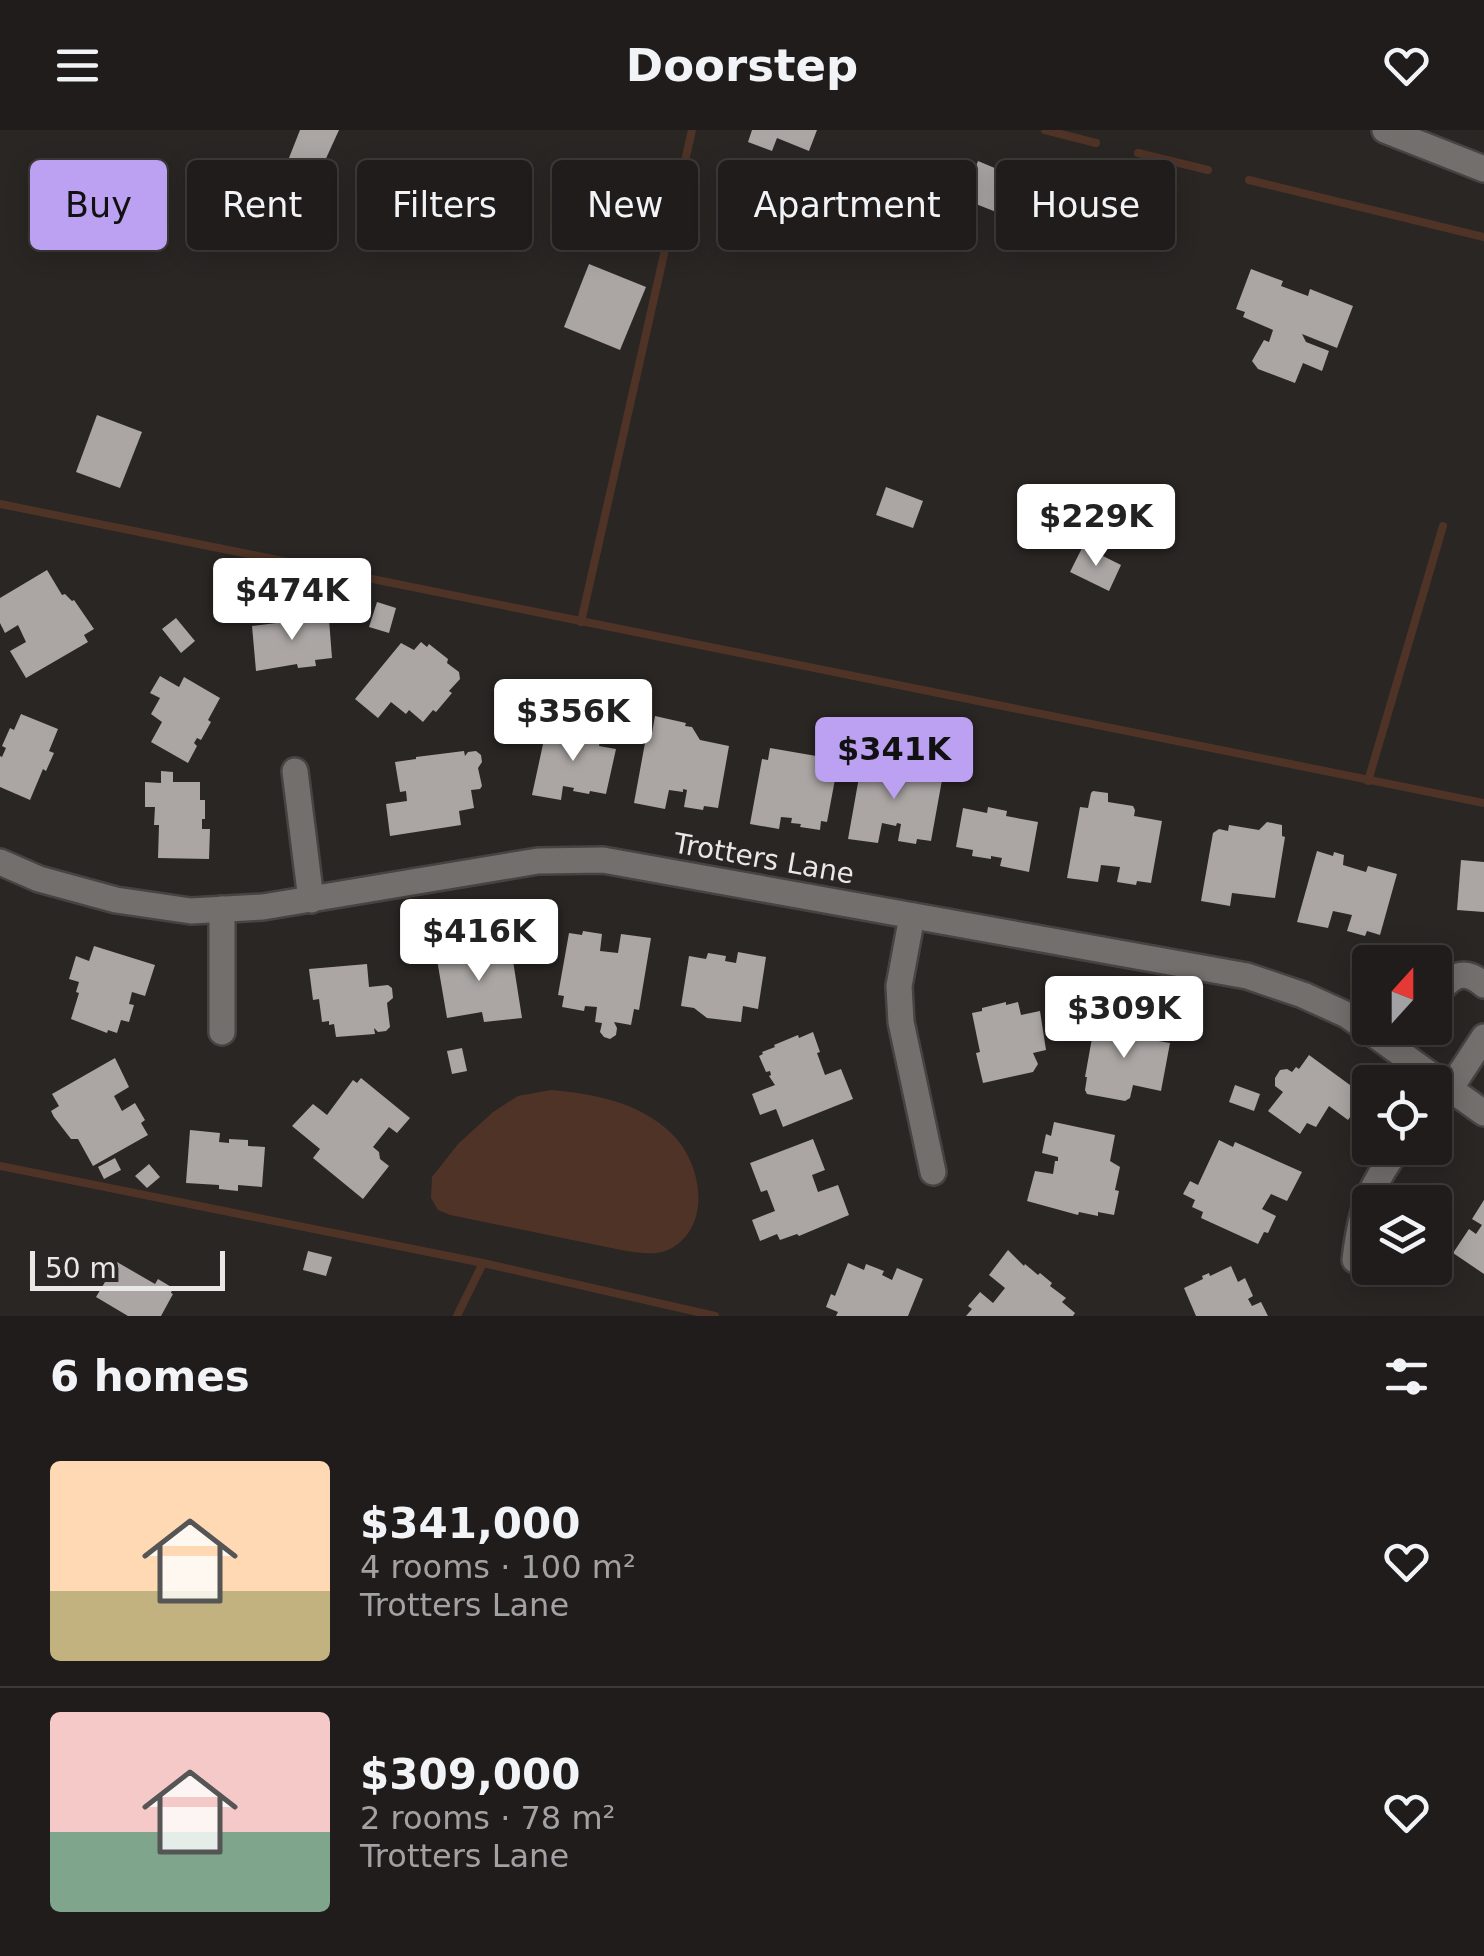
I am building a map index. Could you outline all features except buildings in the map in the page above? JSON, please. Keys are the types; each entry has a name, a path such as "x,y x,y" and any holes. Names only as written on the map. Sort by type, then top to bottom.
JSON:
{"street":[{"path":"1386,130 1484,169"},
{"path":"295,770 310,900"},
{"name":"Trotters Lane","path":"0,862 39,879 116,900 191,911 262,907 538,861 602,860 1248,976 1347,1014 1414,1065"},
{"path":"222,909 222,1032"},
{"path":"912,916 900,986 901,1022 933,1172"},
{"path":"1452,979 1461,975 1476,978 1484,985"},
{"path":"1452,1077 1484,1037"},
{"name":"Trotters Lane","path":"1452,1095 1484,1114"}],"shaded area":[{"path":"551,1090 600,1097 631,1107 659,1123 682,1146 696,1176 698,1209 685,1237 672,1248 655,1253 626,1251 438,1210 431,1198 432,1177 458,1144 493,1112 518,1096"}],"waterway":[{"path":"581,622 692,130"},
{"path":"1045,130 1096,143"},
{"path":"1138,153 1208,170"},
{"path":"1249,180 1484,237"},
{"path":"0,504 1484,803"},
{"path":"1368,781 1443,526"},
{"path":"0,1166 483,1263 715,1316"},
{"path":"457,1316 483,1263"}]}
